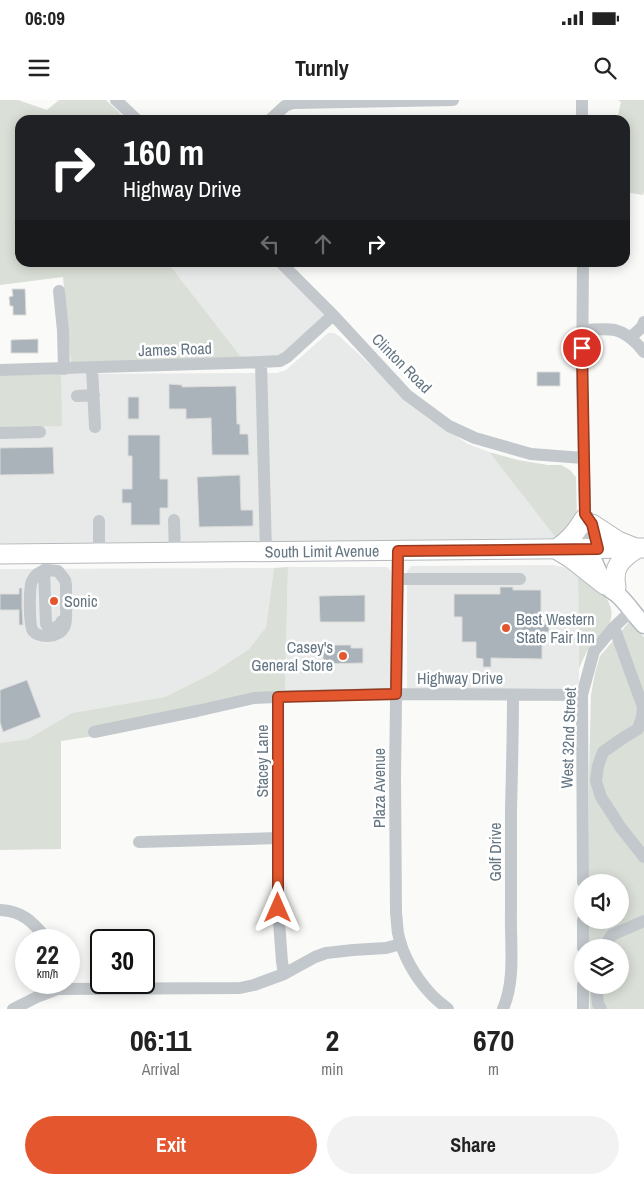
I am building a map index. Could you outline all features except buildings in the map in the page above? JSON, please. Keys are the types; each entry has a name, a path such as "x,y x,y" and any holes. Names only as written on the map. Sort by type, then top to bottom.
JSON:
{"highway":[{"path":"587,519 618,541 640,548 627,555 617,567 613,589 556,549 565,544 587,519"},
{"name":"South Limit Avenue","path":"0,554 46,565 99,553 640,548"}],"main road":[{"path":"594,549 606,569 613,589 644,625"}],"street":[{"path":"116,100 132,115"},
{"path":"275,115 285,106 293,103 453,100"},
{"path":"582,100 582,115"},
{"name":"Clinton Road","path":"285,267 333,315 407,395 449,426 475,438 531,454 583,458"},
{"path":"583,267 583,458 587,519 594,549"},
{"path":"59,291 64,369"},
{"name":"James Road","path":"0,370 280,361 287,357 333,315"},
{"path":"630,338 642,327 644,322"},
{"path":"582,330 615,330 624,333 644,352"},
{"path":"261,362 266,552"},
{"path":"92,368 95,427"},
{"path":"77,396 94,395"},
{"path":"0,433 40,432"},
{"path":"174,520 175,553"},
{"path":"99,521 99,553"},
{"name":"Plaza Avenue","path":"398,551 395,776 397,932 400,944 421,983 430,994 448,1009"},
{"path":"46,565 58,570 65,580 67,621 63,630 53,635 35,633 32,630 31,624 30,589 32,581 46,565"},
{"path":"398,578 520,579"},
{"name":"West 32nd Street","path":"583,874 582,695 594,651 614,627 631,611"},
{"path":"614,627 643,707 641,731 623,738 603,752 598,766 596,781 601,797 621,828 644,857"},
{"name":"Highway Drive","path":"94,732 254,698 396,694 582,695"},
{"name":"Golf Drive","path":"503,1009 511,972 510,924 514,695"},
{"name":"Stacey Lane","path":"278,697 278,908 284,974"},
{"path":"139,842 278,838"},
{"path":"0,910 11,910 32,921 39,929"},
{"path":"609,939 612,935 644,920"},
{"path":"80,986 240,988 284,974 326,953 386,948 400,944"},
{"path":"13,1009 43,994"},
{"path":"583,994 584,1009"},
{"path":"597,994 598,1004 601,1009"}],"shaded area":[{"path":"0,100 18,100 47,110 59,100 106,100 122,115 15,115 15,267 171,267 245,362 71,364 63,277 0,285"},
{"path":"618,100 644,100 643,195 630,193 630,115 618,115 621,102"},
{"path":"171,267 276,267 324,314 323,321 290,353 245,362"},
{"path":"328,333 334,333 339,336 428,418 468,444 489,452 556,538 0,543 0,427 61,374 277,373 286,370"},
{"path":"61,374 62,426 0,427 0,375"},
{"path":"489,452 518,460 548,465 561,465 570,470 576,477 577,521 556,538"},
{"path":"553,565 578,572 579,683 572,689 407,690 407,571 411,566"},
{"path":"288,567 387,567 391,571 391,691 285,691"},
{"path":"288,567 285,691 94,736 61,741 61,849 0,850 0,743 28,739 72,713 165,697 211,674 249,649 266,627 274,568"},
{"path":"274,568 266,627 249,649 211,674 165,697 72,713 28,739 0,743 0,569"},
{"path":"578,572 604,596 609,603 611,611 611,619 607,627 589,648 579,669"},
{"path":"629,622 644,637 644,1009 590,1009 589,994 629,994 629,939 589,939 589,929 629,929 629,874 589,874 591,695 600,656"}],"place":[{"name":"Sonic","path":"54,601"},
{"name":"Best Western State Fair Inn","path":"506,628"},
{"name":"Casey's General Store","path":"343,656"}],"route":[{"path":"278,908 278,697 396,694 398,551 598,549 592,524 585,514 582,348"}]}
